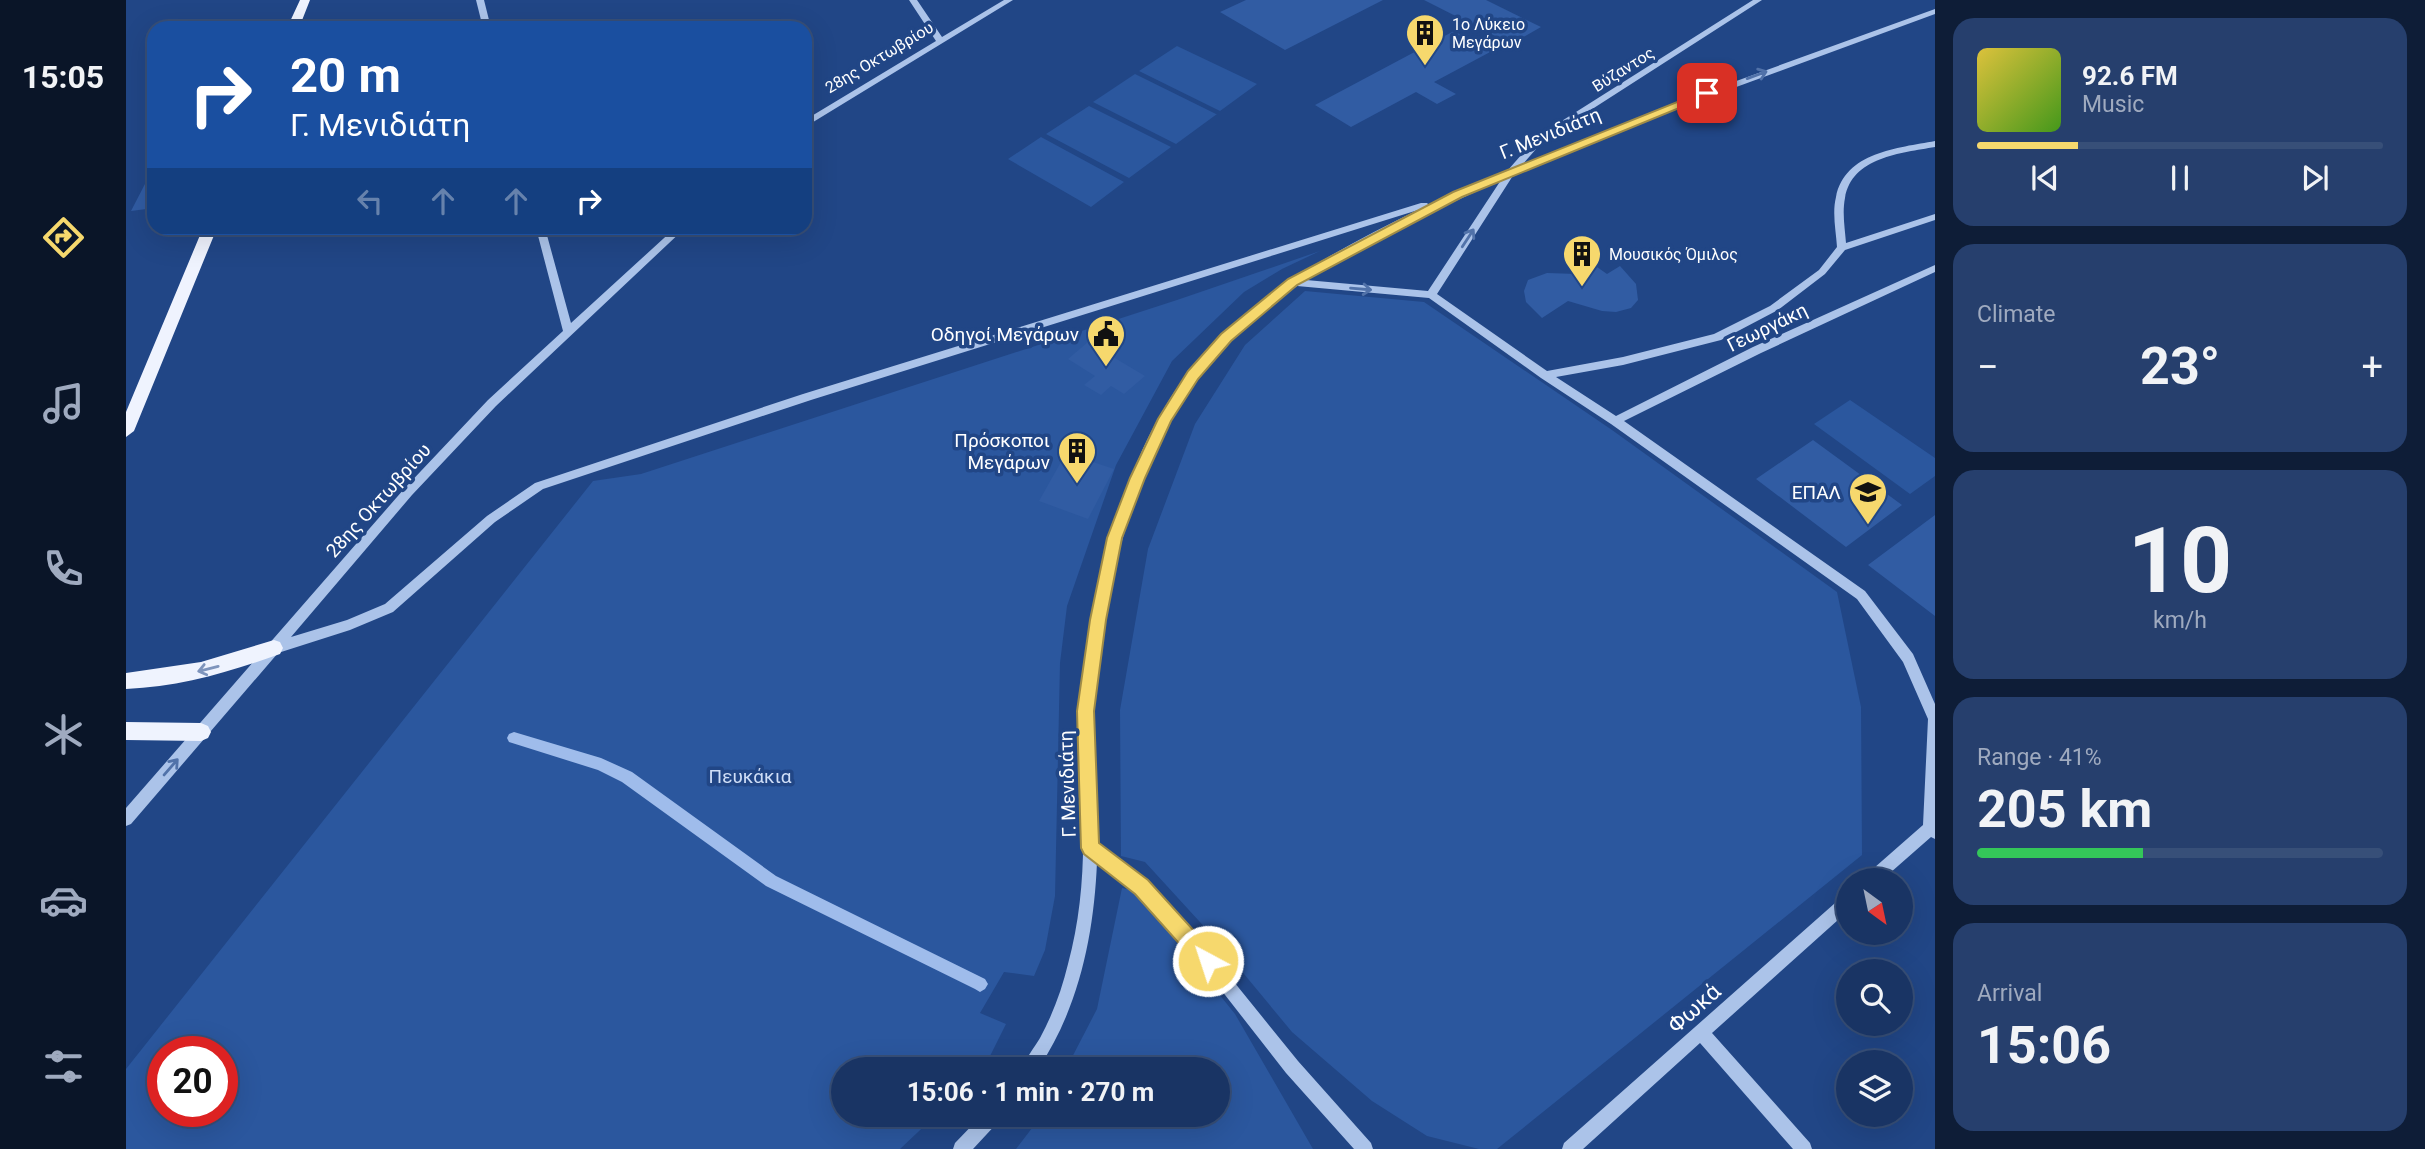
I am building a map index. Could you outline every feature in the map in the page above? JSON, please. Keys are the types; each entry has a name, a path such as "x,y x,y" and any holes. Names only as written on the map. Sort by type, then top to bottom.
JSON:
{"main road":[{"path":"296,21 305,0"},
{"path":"126,431 207,235"},
{"path":"126,681 199,671 274,649"},
{"path":"126,732 201,732"}],"street":[{"path":"480,0 485,21"},
{"path":"913,0 940,40"},
{"name":"28ης Οκτωβρίου","path":"812,120 1009,0"},
{"name":"Βύζαντος","path":"1431,295 1511,172 1541,138 1758,0"},
{"name":"Γ. Μενιδιάτη","path":"1039,1057 1068,996 1077,960 1090,848 1086,711 1098,620 1114,538 1165,419 1193,375 1226,338 1293,282 1457,195 1684,101 1935,11"},
{"path":"1842,248 1840,196 1846,181 1866,161 1935,144"},
{"path":"274,649 350,625 389,608 491,519 539,486 807,397 1457,195"},
{"path":"1545,375 1623,361 1738,329 1774,308 1822,272 1842,248 1935,217"},
{"path":"542,235 568,330"},
{"name":"28ης Οκτωβρίου","path":"126,819 408,492 492,403 672,235"},
{"name":"Γεωργάκη","path":"1615,421 1769,345 1935,268"},
{"path":"1293,282 1431,295 1861,595 1908,658 1935,719 1933,828 1885,868"},
{"path":"1090,848 1142,887 1191,940 1292,1067 1365,1149"},
{"name":"Φωκά","path":"1570,1149 1836,912"},
{"path":"1701,1032 1804,1149"},
{"path":"961,1149 982,1127"}],"green space":[{"path":"1177,46 1257,84 1220,111 1139,71"},
{"path":"1135,74 1217,114 1176,144 1093,102"},
{"path":"1089,106 1171,147 1129,178 1046,134"},
{"path":"1041,137 1124,182 1091,207 1008,159"},
{"name":"Πευκάκια","path":"1320,251 1282,269 1244,292 1172,361 1116,465 1067,606 1060,663 1055,896 1045,950 1034,976 1004,972 980,1013 1006,1024 990,1056 831,1057 831,1127 923,1127 900,1149 126,1149 126,1069 147,1043 147,1127 238,1127 238,1036 152,1036 593,481 641,474"},
{"path":"1305,291 1424,302 1612,430 1837,592 1861,707 1862,855 1846,868 1836,868 1836,876 1497,1149 1479,1149 1427,1136 1372,1101 1292,1032 1210,933 1145,862 1121,856 1120,710 1148,549 1195,424 1245,345"},
{"path":"1850,400 1935,458 1935,476 1910,494 1814,424"},
{"path":"1122,888 1136,891 1235,1014 1313,1149 1016,1149 1033,1127 1230,1127 1230,1057 1072,1057 1097,1009"}],"building":[{"path":"1246,0 1383,0 1285,50 1220,12"},
{"path":"1424,0 1486,0 1541,27 1511,44"},
{"name":"1ο Λύκειο Μεγάρων","path":"1454,31 1492,51 1434,82 1456,94 1437,104 1416,92 1351,127 1315,105"},
{"path":"146,182 147,182 147,209 131,211"},
{"name":"Μουσικός Όμιλος","path":"1572,260 1587,260 1607,274 1620,266 1636,284 1638,300 1631,308 1616,312 1602,311 1568,301 1542,318 1526,302 1524,291 1528,280 1547,273 1576,274"},
{"name":"Οδηγοί Μεγάρων","path":"1088,342 1145,376 1124,394 1111,386 1101,395 1084,385 1095,376 1068,359"},
{"path":"1813,440 1902,505 1846,547 1756,479"},
{"name":"Πρόσκοποι Μεγάρων","path":"1066,453 1114,469 1088,519 1039,501"},
{"path":"1935,515 1935,616 1868,565"}],"waterway":[{"path":"514,738 601,764 627,777 771,881 980,984"}],"place":[{"name":"1ο Λύκειο Μεγάρων","path":"1425,67"},
{"name":"Μουσικός Όμιλος","path":"1582,288"},
{"name":"Οδηγοί Μεγάρων","path":"1106,368"},
{"name":"Πρόσκοποι Μεγάρων","path":"1077,485"},
{"name":"ΕΠΑΛ","path":"1868,526"}],"route":[{"path":"1208,961 1142,887 1090,848 1086,711 1098,620 1114,538 1165,419 1193,375 1226,338 1293,282 1457,195 1707,93"}]}
